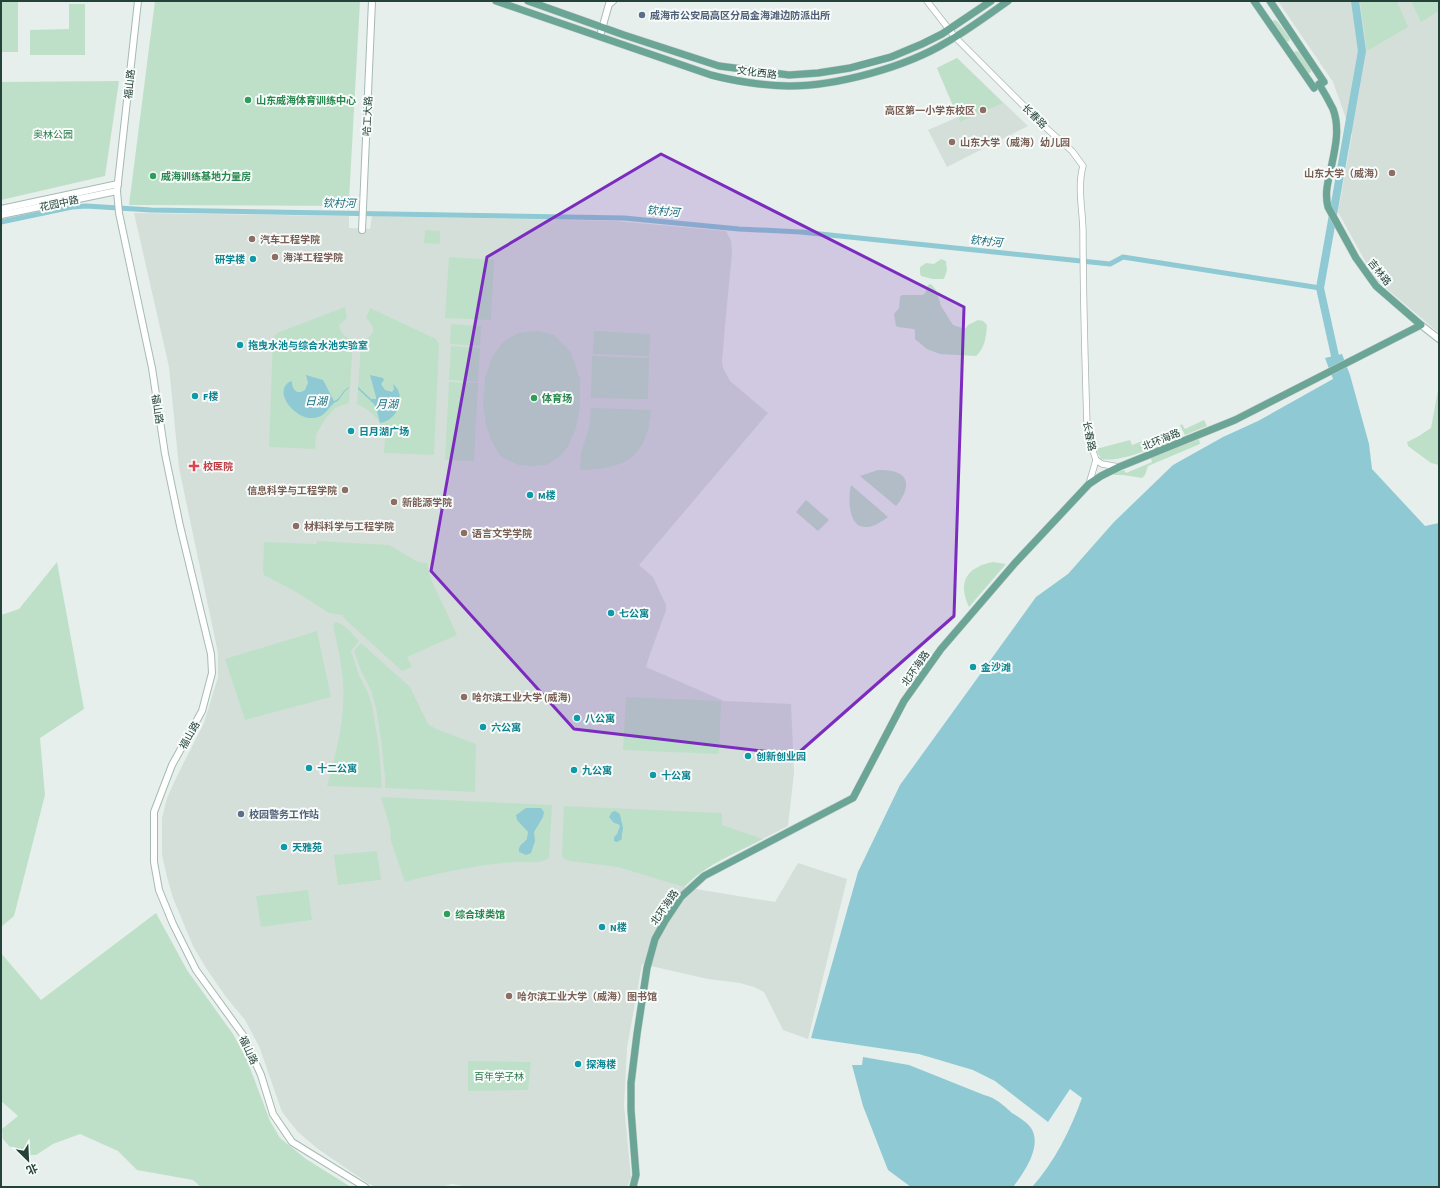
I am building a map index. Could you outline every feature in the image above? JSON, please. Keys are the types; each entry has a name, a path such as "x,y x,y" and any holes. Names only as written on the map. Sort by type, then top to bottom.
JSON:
{"main road":[{"name":"福山路","path":"138,1 117,191 118,205 152,368 165,454 180,526 211,654 212,673 202,711 172,765 154,812 154,862 160,890 173,924 196,970 242,1035 261,1075 273,1114 292,1142 365,1187"},
{"name":"哈工大路","path":"362,230 372,1"},
{"name":"文化西路","path":"496,1 717,76 746,82 789,86 821,84 856,77 891,67 926,53 955,37 1008,1"},
{"name":"文化西路","path":"528,1 718,66 789,75 818,73 850,68 891,57 922,44 950,29 991,1"},
{"path":"600,36 609,4 613,1"},
{"path":"1254,1 1319,85"},
{"path":"1270,1 1319,85"},
{"name":"吉林路","path":"1319,85 1333,109 1336,124 1336,142 1327,188 1326,199 1328,207 1356,258 1376,286 1421,325"},
{"path":"1,209 118,184"},
{"name":"花园中路","path":"1,215 117,191"},
{"path":"1408,331 1413,322 1411,316"},
{"path":"1421,325 1439,339"},
{"name":"北环海路","path":"633,1187 636,1175 630,1083 647,968 655,939 681,897 704,876 853,798 904,701 941,649 1015,563 1088,484 1119,467 1235,420 1421,325"}],"street":[{"name":"长春路","path":"927,1 955,37 1045,127 1072,151 1083,166 1080,179 1083,231 1087,426 1096,460 1088,484"},
{"path":"1096,460 1102,464 1119,467"}],"highlighted area":[{"path":"661,154 964,307 954,616 796,755 574,729 431,571 487,257"}],"shaded area":[{"name":"山东大学（威海）","path":"1278,1 1439,1 1439,333 1375,279 1338,212 1352,135 1333,82"},
{"name":"高区第一小学东校区","path":"957,58 1028,126 947,167 928,130 958,117 937,68"},
{"name":"哈尔滨工业大学 (威海)","path":"134,213 349,216 349,228 370,229 372,216 615,221 726,231 731,241 732,253 722,361 723,368 730,381 768,413 639,565 653,577 666,605 666,610 646,667 724,701 791,704 794,773 788,826 717,862 698,874 684,887 775,902 798,863 847,879 808,1039 783,1030 764,992 754,987 740,983 708,979 642,964 627,1048 624,1105 631,1178 627,1187 468,1187 452,1184 441,1187 376,1187 369,1184 318,1149 298,1132 282,1112 259,1046 245,1020 226,997 193,946 173,898 167,877 162,855 162,818 167,798 204,723 218,677 218,653 179,468 169,367"}],"green space":[{"path":"1,1 18,1 18,52 1,52"},
{"name":"山东威海体育训练中心","path":"155,1 360,1 349,200 346,206 129,205"},
{"path":"1360,1 1397,1 1408,27 1367,51"},
{"path":"1411,1 1439,1 1439,11 1421,22"},
{"path":"69,4 85,4 85,55 30,55 30,30 69,29"},
{"path":"1274,20 1277,21 1290,40 1287,42 1285,41 1273,24"},
{"path":"1294,52 1299,52 1310,68 1311,72 1306,72 1295,55"},
{"path":"957,58 1003,103 960,122 937,68"},
{"name":"奥林公园","path":"119,81 105,176 1,200 1,82"},
{"path":"425,230 440,231 440,244 424,243"},
{"path":"449,257 494,260 491,320 445,318"},
{"path":"941,259 946,261 947,270 944,279 933,279 921,276 920,267 926,263 934,264"},
{"path":"931,284 936,290 941,306 953,325 965,329 968,325 978,320 983,321 987,325 983,346 976,356 940,354 927,349 915,339 914,329 896,326 894,314 899,308 900,297 902,295 923,295 928,285"},
{"path":"345,307 347,318 339,325 344,335 353,340 349,403 335,408 325,419 316,435 315,449 269,447 273,338 277,333"},
{"path":"370,308 436,339 439,344 434,455 384,453 385,437 379,421 367,409 357,404 361,341 369,337 373,331 372,325 366,318"},
{"path":"451,324 481,326 480,346 450,344"},
{"path":"538,331 554,335 570,351 580,379 580,406 576,428 567,448 558,458 546,465 519,465 501,457 492,442 486,425 483,405 485,379 492,357 503,342 518,333"},
{"path":"594,331 650,334 649,356 593,354"},
{"path":"451,346 480,348 478,382 449,380"},
{"path":"592,356 649,358 648,399 591,398"},
{"path":"449,382 478,383 474,461 445,460"},
{"path":"1439,385 1439,465 1431,463 1408,446 1407,442 1431,428"},
{"path":"591,408 651,410 649,426 645,439 639,450 631,458 610,467 580,470 581,453 589,428"},
{"path":"1204,420 1207,426 1185,435 1180,425 1182,424 1185,429"},
{"path":"1175,428 1181,436 1130,456 1110,460 1101,459 1096,449 1130,440 1132,445"},
{"path":"1199,439 1200,444 1148,466 1145,475 1142,478 1114,475 1113,473 1124,470 1126,473 1152,462 1151,458"},
{"path":"878,470 896,472 902,475 905,479 905,491 896,506 860,476"},
{"path":"851,485 888,517 877,524 868,527 859,526 852,517 850,510"},
{"path":"806,500 829,520 818,531 796,512"},
{"path":"317,541 389,545 418,562 427,563 430,577 457,635 407,657 412,667 402,671 342,615 329,613 298,593 264,575 264,542 316,544"},
{"path":"57,562 84,709 40,738 45,795 14,916 1,927 1,615 19,609"},
{"path":"993,562 1006,564 969,607 964,590 964,583 967,577 977,568 984,564"},
{"path":"335,622 345,627 359,641 351,651 359,675 372,705 379,748 382,788 327,786 335,756 343,705 342,675 333,626"},
{"path":"317,631 331,697 245,720 225,659"},
{"path":"361,643 410,687 428,724 434,728 476,744 475,792 385,788 381,740 376,708 371,690 361,671 354,651"},
{"path":"626,697 721,701 719,754 623,750"},
{"path":"381,797 552,805 549,858 539,862 504,863 476,867 405,882 391,841 390,828"},
{"path":"564,806 722,813 722,825 763,839 701,872 684,887 618,867 570,861 563,858"},
{"path":"377,851 381,880 338,885 334,855"},
{"path":"308,890 312,920 261,927 256,896"},
{"path":"156,913 187,970 233,1034 247,1060 270,1121 280,1138 306,1159 351,1187 201,1187 193,1180 137,1170 118,1151 80,1134 53,1144 36,1155 27,1155 9,1146 3,1139 2,1129 18,1116 1,1101 1,953 41,1000"},
{"name":"百年学子林","path":"468,1061 531,1062 528,1090 468,1091"}],"water":[{"path":"1342,354 1350,375 1369,444 1372,469 1425,526 1439,523 1439,1187 1032,1187 1055,1156 1078,1110 1082,1098 1070,1089 1048,1122 995,1081 973,1070 919,1054 811,1038 858,872 900,785 1036,597 1068,574 1114,522 1173,465 1223,437 1258,421 1333,379 1325,358"},
{"name":"日湖","path":"306,375 323,380 334,401 338,399 349,387 339,400 322,415 313,418 306,417 293,410 285,398 284,391 286,386 291,381 293,388 296,391 301,392 305,390 308,383"},
{"name":"月湖","path":"370,375 383,378 384,380 381,384 385,390 392,392 394,389 393,384 400,395 400,401 396,413 391,418 380,423 374,404 358,389 358,387 371,399 376,399"},
{"path":"526,808 541,808 544,812 543,817 534,832 535,841 531,853 526,855 519,852 519,850 520,846 527,839 528,832 517,820 516,815"},
{"path":"615,811 620,814 623,828 622,839 617,842 614,841 614,837 620,826 614,823 609,817 612,812"},
{"path":"863,1057 909,1065 988,1096 999,1102 1027,1124 1031,1128 1034,1135 1035,1143 1030,1159 1022,1175 1013,1187 911,1187 888,1170 863,1106 852,1065 862,1065"}],"waterway":[{"path":"1335,356 1320,288 1362,51 1355,1"},
{"name":"钦村河","path":"1,222 72,207 86,206 151,210 624,218 739,229 801,232 1110,264 1123,257 1320,288"}],"place":[{"name":"威海市公安局高区分局金海滩边防派出所","path":"642,15"},
{"name":"山东威海体育训练中心","path":"248,100"},
{"name":"高区第一小学东校区","path":"983,110"},
{"name":"山东大学（威海）幼儿园","path":"952,142"},
{"name":"山东大学（威海）","path":"1392,173"},
{"name":"威海训练基地力量房","path":"153,176"},
{"name":"汽车工程学院","path":"252,239"},
{"name":"海洋工程学院","path":"275,257"},
{"name":"研学楼","path":"253,259"},
{"name":"拖曳水池与综合水池实验室","path":"240,345"},
{"name":"F楼","path":"195,396"},
{"name":"体育场","path":"534,398"},
{"name":"日月湖广场","path":"351,431"},
{"name":"校医院","path":"194,466"},
{"name":"信息科学与工程学院","path":"345,490"},
{"name":"M楼","path":"530,495"},
{"name":"新能源学院","path":"394,502"},
{"name":"材料科学与工程学院","path":"296,526"},
{"name":"语言文学学院","path":"464,533"},
{"name":"七公寓","path":"611,613"},
{"name":"金沙滩","path":"973,667"},
{"name":"哈尔滨工业大学 (威海)","path":"464,697"},
{"name":"八公寓","path":"577,718"},
{"name":"六公寓","path":"483,727"},
{"name":"创新创业园","path":"748,756"},
{"name":"十二公寓","path":"309,768"},
{"name":"九公寓","path":"574,770"},
{"name":"十公寓","path":"653,775"},
{"name":"校园警务工作站","path":"241,814"},
{"name":"天雅苑","path":"284,847"},
{"name":"综合球类馆","path":"447,914"},
{"name":"N楼","path":"602,927"},
{"name":"哈尔滨工业大学（威海）图书馆","path":"509,996"},
{"name":"探海楼","path":"578,1064"}]}
